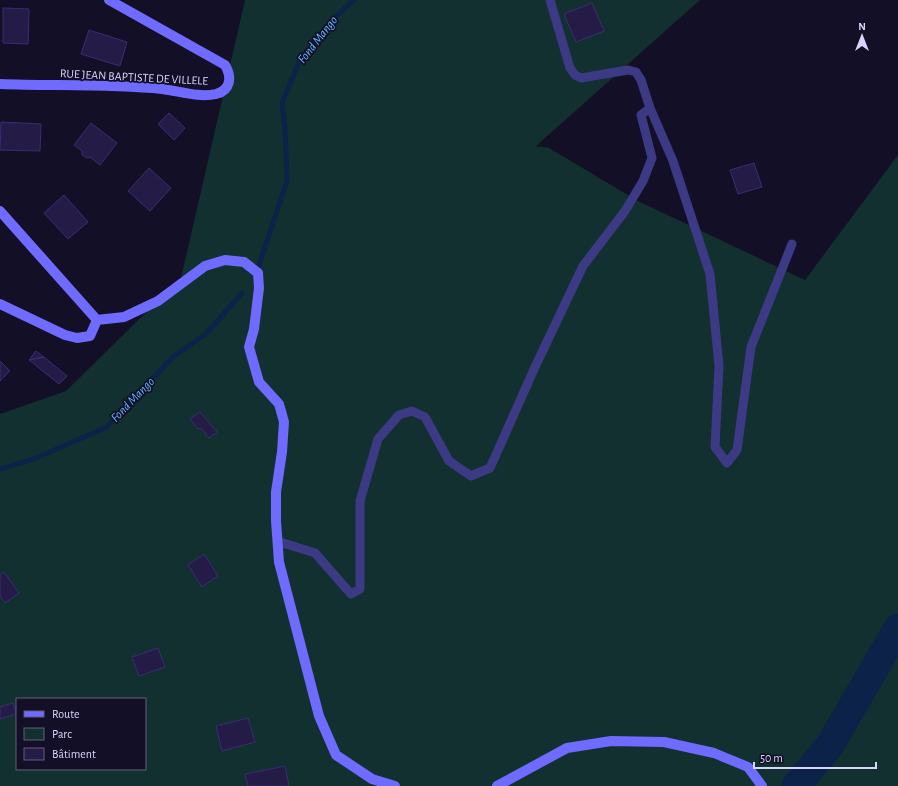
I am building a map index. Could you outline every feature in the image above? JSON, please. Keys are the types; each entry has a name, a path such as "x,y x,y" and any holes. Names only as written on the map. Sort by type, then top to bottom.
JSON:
{"main road":[{"name":"RUE JEAN BAPTISTE DE VILLELE","path":"0,84 161,89 205,95 217,94 226,89 230,81 230,73 225,65 109,0"},
{"path":"0,211 97,320"},
{"path":"97,320 124,317 158,301 205,266 225,260 244,262 258,273 259,288 254,329 249,347 259,382 279,404 284,422 276,492 279,562 319,716 336,756 372,779 395,786"},
{"path":"0,304 64,335 77,338 90,336 97,320"},
{"path":"497,786 567,748 611,741 664,742 714,753 748,766 762,786"}],"lane":[{"path":"550,0 570,68 575,75 581,78 628,70 636,72 641,80 650,108 673,161 710,274 718,366 715,447 727,463 737,450 751,347 792,244"},
{"path":"277,541 315,553 351,594 360,589 360,501 378,439 399,415 412,411 425,417 449,461 471,476 490,468 583,266 625,211 643,181 652,158 641,115 650,108"}],"green space":[{"path":"245,0 700,0 536,146 549,148 638,201 805,280 898,155 898,786 0,786 0,414 66,391 181,278"}],"building":[{"path":"592,3 604,31 576,42 564,14"},
{"path":"3,8 29,9 28,44 3,43"},
{"path":"89,30 127,42 120,66 81,54"},
{"path":"169,113 185,128 174,140 158,124"},
{"path":"1,122 41,124 40,151 0,150"},
{"path":"91,123 117,143 100,165 90,157 87,158 82,155 82,151 74,145"},
{"path":"754,163 762,187 738,194 730,170"},
{"path":"149,168 171,188 150,211 128,191"},
{"path":"64,195 88,222 68,239 44,213"},
{"path":"36,351 44,357 29,360"},
{"path":"44,357 67,376 59,384 29,360"},
{"path":"0,361 10,371 0,381"},
{"path":"200,412 217,432 209,438 201,428 198,429 190,419"},
{"path":"204,554 218,576 202,587 188,565"},
{"path":"4,572 19,593 5,603 0,596 0,575"},
{"path":"158,648 165,667 139,676 132,657"},
{"path":"13,703 16,714 0,719 0,707"},
{"path":"248,718 255,742 222,751 216,726"},
{"path":"285,766 289,786 248,786 245,774"}],"waterway":[{"name":"Fond Mango","path":"257,271 287,181 285,128 282,103 300,60 334,18 354,0"},
{"name":"Fond Mango","path":"0,469 34,459 107,427 174,356 207,333 242,293"},
{"path":"796,786 830,745 898,628"}]}
